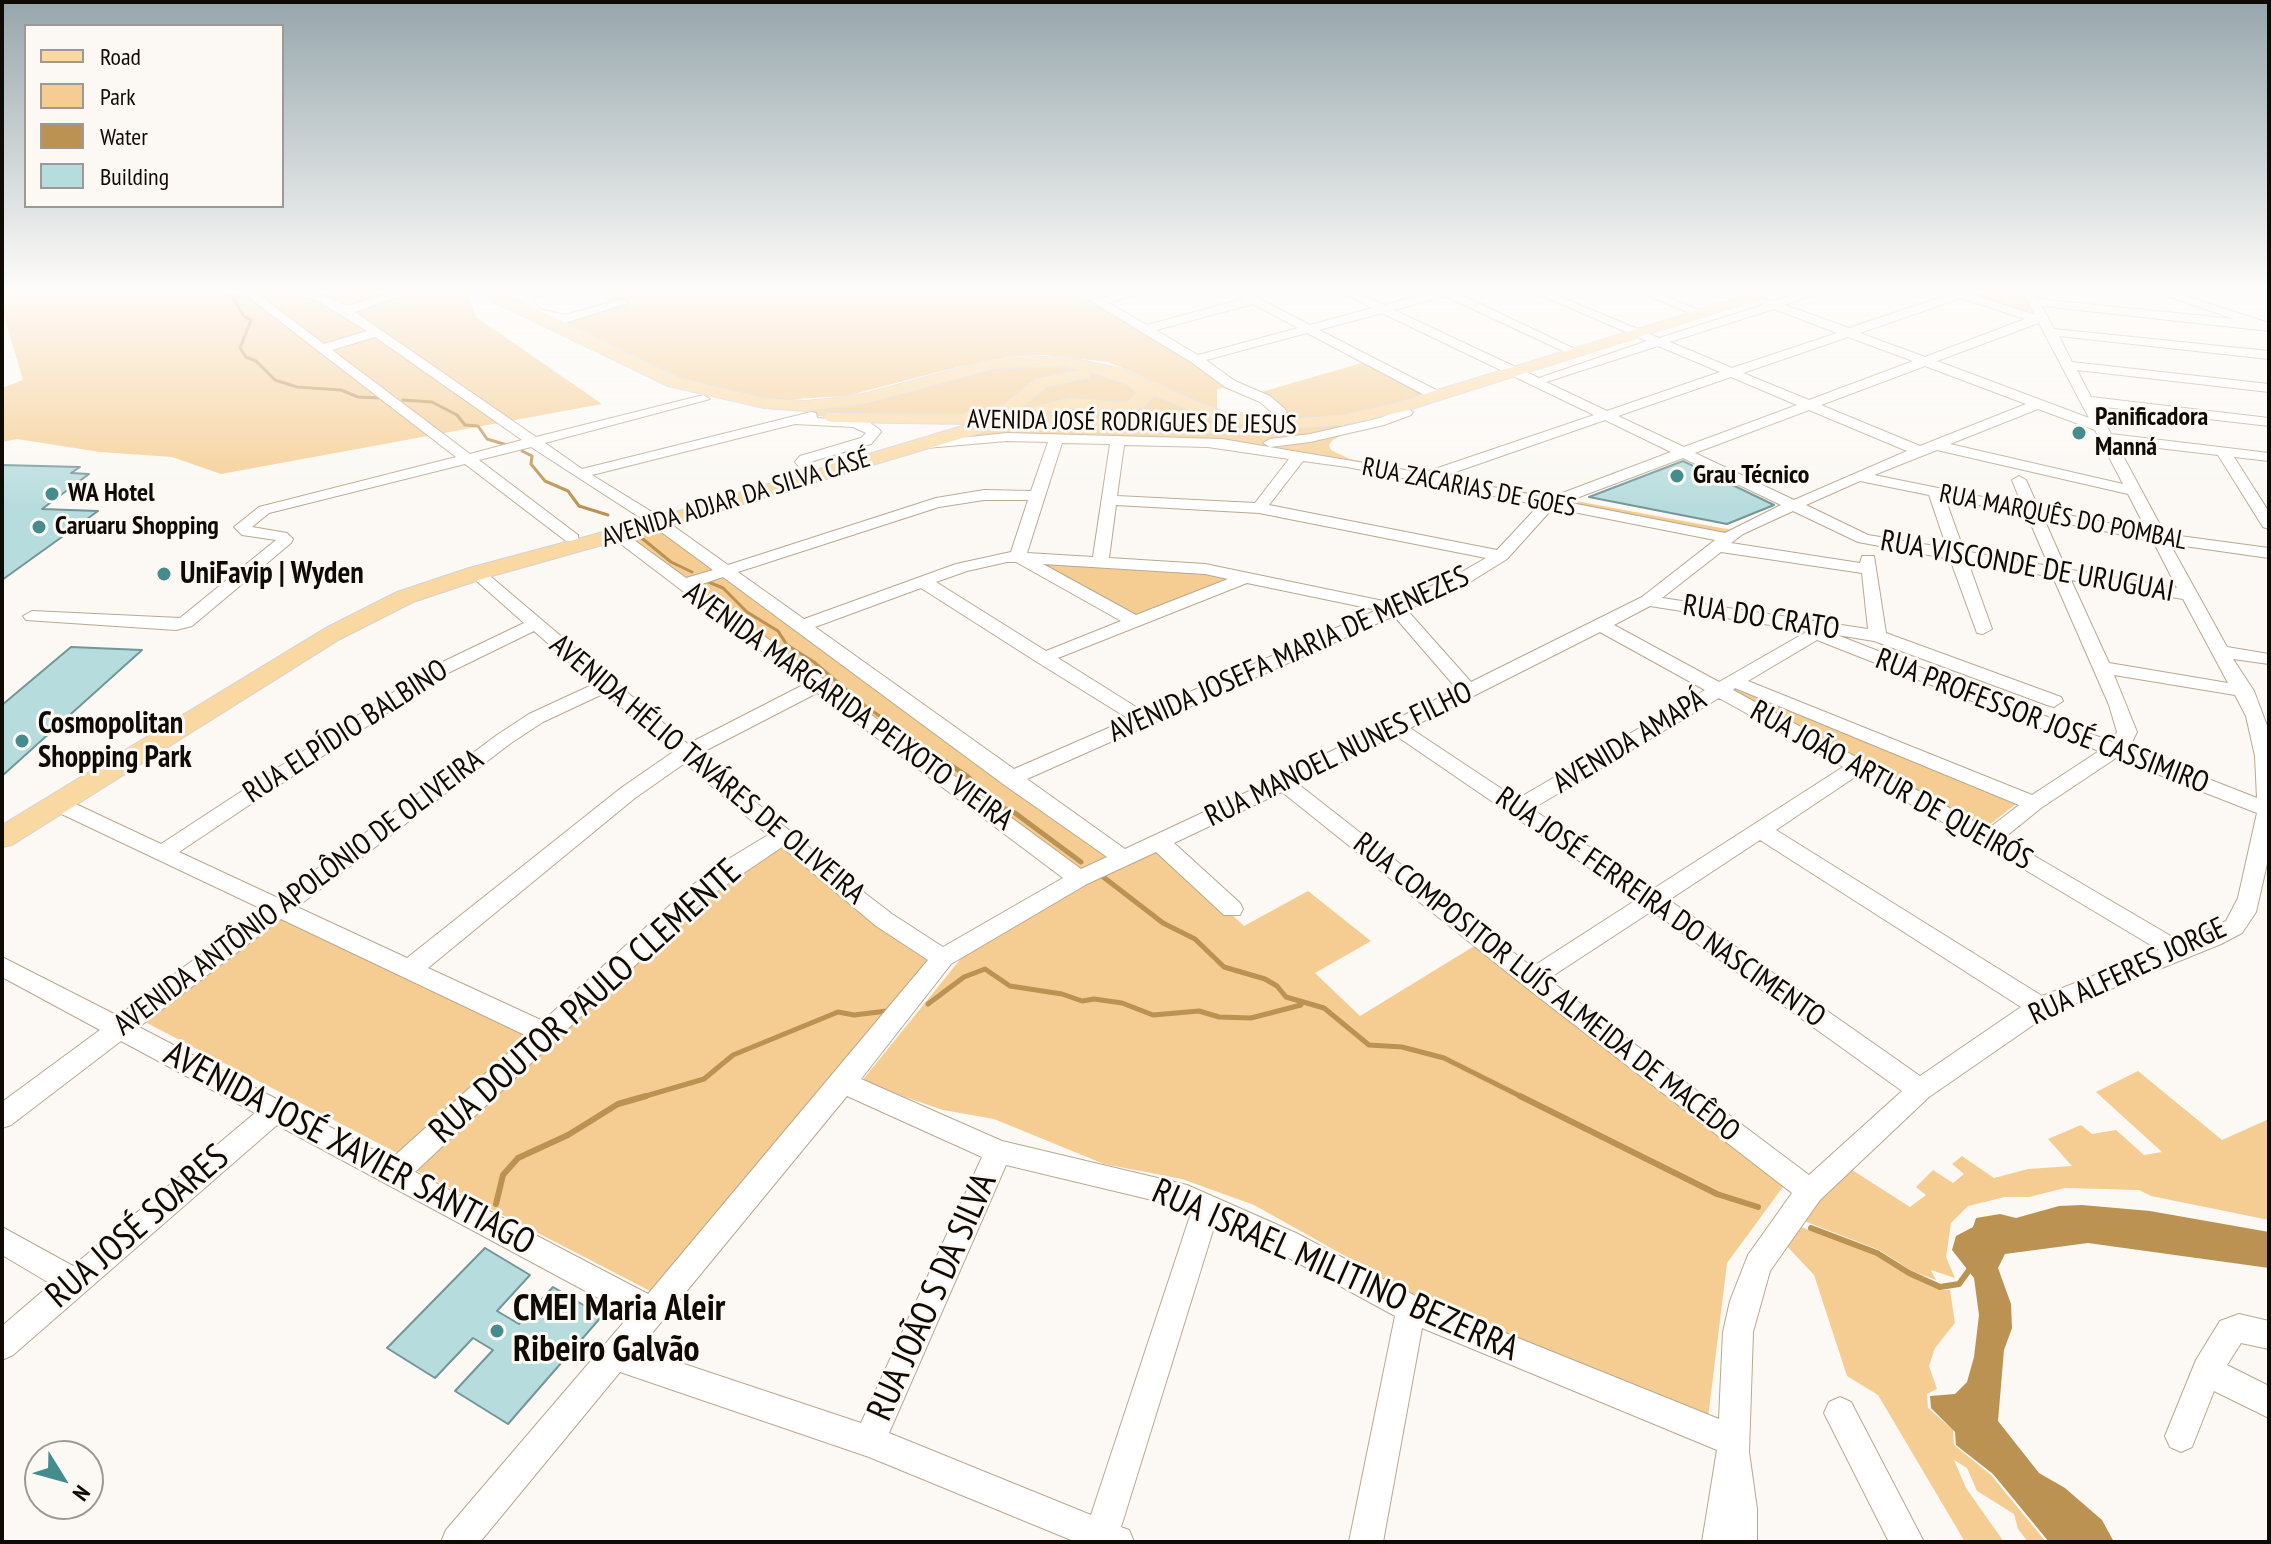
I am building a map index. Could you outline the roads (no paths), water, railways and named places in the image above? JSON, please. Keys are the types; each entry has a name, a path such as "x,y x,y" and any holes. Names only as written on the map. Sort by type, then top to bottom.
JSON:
{"main road":[{"name":"AVENIDA JOSÉ RODRIGUES DE JESUS","path":"608,364 703,399 803,418 1044,422 1114,432 1345,425 1406,412 1516,371"},
{"name":"AVENIDA JOSÉ RODRIGUES DE JESUS","path":"639,364 674,382 716,394 764,403 805,406 868,398 993,364"},
{"name":"AVENIDA JOSÉ RODRIGUES DE JESUS","path":"1086,364 1131,379 1218,416 1286,424 1342,420 1541,364"},
{"name":"AVENIDA ADJAR DA SILVA CASÉ","path":"398,595 572,538 655,520 1068,403 1126,407 1137,404 1147,393 1131,379 1095,374 1054,378 1030,389 1010,408 997,413 808,469 655,520 617,535 398,595"},
{"path":"940,377 928,396 933,405 968,419"},
{"path":"1114,432 1167,416 1172,405 1159,392"},
{"path":"2,838 398,595"},
{"path":"2,820 306,637 398,595"}],"street":[{"path":"345,364 572,538"},
{"name":"AVENIDA MARGARIDA PEIXOTO VIEIRA","path":"421,364 580,474 655,520 1123,858"},
{"path":"1203,364 1230,384 1265,399 1280,412 1286,424"},
{"path":"1376,364 1434,394"},
{"name":"RUA VISCONDE DE URUGUAI","path":"1501,364 1791,507 1864,539 2189,595"},
{"name":"AVENIDA JOSÉ RODRIGUES DE JESUS","path":"1516,371 1534,364"},
{"name":"AVENIDA JOSÉ RODRIGUES DE JESUS","path":"1545,378 1578,364"},
{"path":"1711,364 1919,451"},
{"path":"1428,476 1752,364"},
{"path":"1556,501 1914,364"},
{"path":"1930,364 2038,404 2103,433 2269,457"},
{"path":"2068,365 2269,388"},
{"name":"RUA ALFERES JORGE","path":"1734,1446 1738,1332 1745,1301 1758,1264 1810,1191 1920,1090 2040,1007 2180,952 2234,927 2245,912 2269,810 2263,747 2256,716 2068,365"},
{"path":"32,616 167,624 186,622 283,543 285,539 281,536 248,532 242,527 264,510 703,399"},
{"path":"2088,401 2269,422"},
{"name":"RUA MANOEL NUNES FILHO","path":"943,958 1079,879 1397,728 1648,601 1727,538 1858,476 2038,404"},
{"path":"891,453 972,439 1056,438 1114,432 1210,443 1293,441 1384,421 1406,412"},
{"path":"580,474 803,418 864,425 874,432 866,441 805,459 802,462 808,469"},
{"name":"RUA ZACARIAS DE GOES","path":"1356,427 1324,442 1332,453 1870,569"},
{"path":"1100,562 1114,432"},
{"path":"1018,557 1056,438"},
{"name":"RUA ZACARIAS DE GOES","path":"1210,443 1428,476"},
{"path":"1935,445 2134,491"},
{"path":"2223,452 2261,500 2269,524"},
{"path":"1259,508 1300,455"},
{"name":"RUA MARQUÊS DO POMBAL","path":"1858,476 2159,538 2269,553"},
{"path":"1989,839 2034,803 2113,751 2127,732 2019,480"},
{"path":"1936,494 1983,629"},
{"path":"682,585 936,503 967,496 1039,496"},
{"path":"1109,500 1259,508 1501,556"},
{"name":"AVENIDA JOSEFA MARIA DE MENEZES","path":"1010,779 1464,578 1501,556 1556,501"},
{"name":"AVENIDA MARGARIDA PEIXOTO VIEIRA","path":"617,535 1079,879"},
{"path":"1864,539 1878,636"},
{"path":"1018,557 1133,620"},
{"path":"801,626 977,562 1018,557 1205,569 1397,609 1470,692"},
{"name":"AVENIDA HÉLIO TAVÁRES DE OLIVEIRA","path":"477,573 782,837 884,920 943,958"},
{"path":"1043,658 1247,577"},
{"path":"924,582 1142,719"},
{"name":"RUA DO CRATO","path":"1648,601 1819,630 1878,636 2054,701"},
{"name":"RUA ELPÍDIO BALBINO","path":"162,853 428,677 471,653 536,624"},
{"name":"RUA JOÃO ARTUR DE QUEIRÓS","path":"1599,624 1726,685 1857,767 1989,839 2180,952"},
{"name":"AVENIDA AMAPÁ","path":"1518,808 1819,630"},
{"name":"RUA PROFESSOR JOSÉ CASSIMIRO","path":"1819,630 2113,751 2269,810"},
{"path":"2222,652 2269,659"},
{"path":"2099,667 2245,691"},
{"name":"AVENIDA ANTÔNIO APOLÔNIO DE OLIVEIRA","path":"2,1117 504,739 536,718 607,685"},
{"path":"410,969 596,816 687,752 818,685"},
{"path":"1726,685 2034,803"},
{"name":"RUA JOSÉ FERREIRA DO NASCIMENTO","path":"1397,728 1654,901 1920,1090"},
{"path":"1531,979 1857,767"},
{"name":"RUA COMPOSITOR LUÍS ALMEIDA DE MACÊDO","path":"1284,783 1531,979 1810,1191"},
{"path":"58,804 547,1034"},
{"path":"1762,831 2040,1007"},
{"name":"RUA DOUTOR PAULO CLEMENTE","path":"395,1173 699,892 738,863 782,837"},
{"path":"1159,842 1232,909"},
{"path":"458,1542 843,1083 943,958"},
{"name":"AVENIDA JOSÉ XAVIER SANTIAGO","path":"2,966 652,1311"},
{"name":"RUA ISRAEL MILITINO BEZERRA","path":"843,1083 998,1152 1064,1170 1147,1186 1207,1207 1286,1242 1411,1309 1734,1446"},
{"name":"RUA JOSÉ SOARES","path":"2,1345 275,1111"},
{"name":"RUA JOÃO S DA SILVA","path":"869,1441 998,1152"},
{"path":"615,1356 869,1441 1106,1540 1207,1207"},
{"path":"2,1240 74,1282"},
{"path":"1366,1542 1411,1309"},
{"path":"2181,1436 2207,1371 2231,1331 2239,1328 2269,1335"},
{"path":"2207,1371 2269,1402"},
{"path":"1840,1413 1907,1542"},
{"path":"1719,1542 1734,1446"},
{"path":"1734,1446 1741,1509 1740,1542"}],"water":[{"path":"2059,1206 2150,1211 2269,1232 2269,1268 2088,1243 2005,1254 1998,1268 2011,1304 2012,1328 2004,1350 1998,1421 2039,1473 2065,1488 2102,1520 2114,1542 2049,1542 1993,1474 1956,1445 1955,1432 1931,1408 1930,1396 1955,1394 1967,1382 1974,1357 1979,1315 1974,1278 1952,1250 1956,1236 1973,1227 1976,1218 2000,1214 2016,1218"}],"waterway":[{"path":"259,364 275,380 297,387 341,390 358,397 381,398"},
{"path":"403,400 432,402 457,415 465,425 478,426 487,439 507,445"},
{"path":"522,451 532,456 531,464 545,481 568,491 579,506 608,515"},
{"path":"638,535 671,562 692,572"},
{"path":"706,581 723,588 747,612 778,631 787,645 814,662 864,705 936,756"},
{"path":"934,754 967,776 998,806 1015,813 1081,862"},
{"path":"1102,876 1163,923 1195,939 1224,967 1265,979 1277,986 1286,997 1324,1008 1369,1045 1402,1047 1444,1058 1520,1096"},
{"path":"928,1004 964,977 985,969 1010,986 1062,994 1082,1001 1094,999 1122,1003 1153,1015 1199,1011 1219,1017 1251,1018 1301,1005"},
{"path":"639,1098 704,1079 733,1055 838,1012 854,1015 887,1011"},
{"path":"639,1098 646,1096"},
{"path":"1520,1096 1717,1194 1758,1207"},
{"path":"1520,1096 1524,1098"},
{"path":"496,1204 503,1175 518,1158 568,1135 618,1104 639,1098"},
{"path":"1811,1228 1877,1253 1909,1273 1940,1287 1959,1284 1972,1266"}],"place":[{"name":"Panificadora Manná","path":"2079,433"},
{"name":"Grau Técnico","path":"1677,476"},
{"name":"WA Hotel","path":"52,494"},
{"name":"Caruaru Shopping","path":"39,527"},
{"name":"UniFavip | Wyden","path":"164,574"},
{"name":"Cosmopolitan Shopping Park","path":"22,741"},
{"name":"CMEI Maria Aleir Ribeiro Galvão","path":"497,1331"}]}
